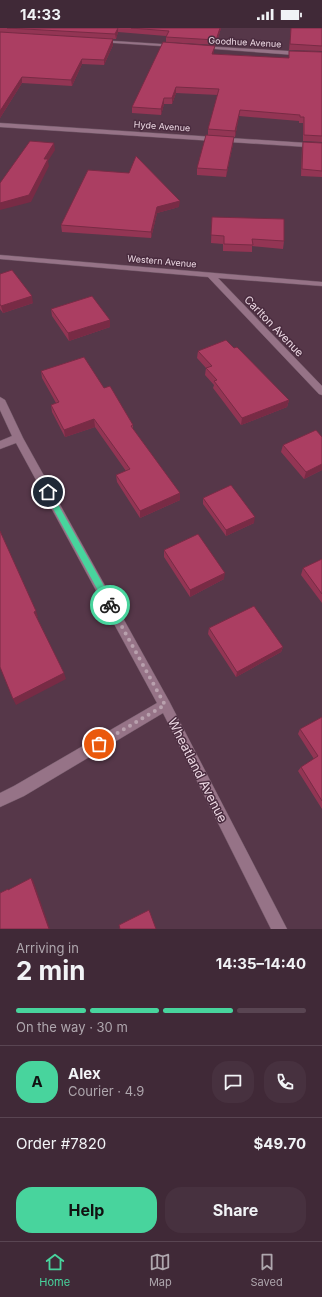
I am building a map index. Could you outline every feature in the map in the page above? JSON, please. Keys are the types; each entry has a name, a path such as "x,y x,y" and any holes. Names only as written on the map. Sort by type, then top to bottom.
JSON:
{"street":[{"path":"97,41 182,46"},
{"name":"Goodhue Avenue","path":"198,47 322,55"},
{"name":"Hyde Avenue","path":"0,125 322,146"},
{"name":"Western Avenue","path":"0,257 322,284"},
{"name":"Carlton Avenue","path":"210,275 322,392"},
{"name":"Wheatland Avenue","path":"0,400 18,438 165,705 279,929"},
{"path":"0,445 18,438"},
{"path":"0,800 19,791 165,705"}],"building":[{"path":"7,28 118,28 115,34"},
{"path":"131,28 220,28 216,40 166,37 169,31"},
{"path":"291,28 322,28 322,46 290,44"},
{"path":"0,32 113,39 104,60 82,59 71,80 22,77 0,111"},
{"path":"163,42 215,46 212,54 289,58 289,51 322,52 322,136 304,135 304,117 300,117 300,115 240,110 235,131 208,129 219,89 176,87 172,98 164,98 161,109 132,107"},
{"path":"206,135 234,137 227,170 197,168"},
{"path":"30,141 54,143 44,159 48,159 29,195 0,203 0,183"},
{"path":"303,142 322,143 322,171 302,169"},
{"path":"136,156 180,201 157,207 151,232 61,225 88,170 129,173"},
{"path":"212,217 284,219 284,241 252,239 253,245 224,244 224,236 211,235"},
{"path":"12,270 32,296 1,306 0,274"},
{"path":"92,296 110,320 68,333 51,309"},
{"path":"226,340 234,348 237,347 289,400 242,418 214,381 217,380 206,368 212,366 198,351"},
{"path":"84,357 104,388 110,386 133,425 131,426 180,493 140,511 116,475 130,469 94,419 64,430 51,405 59,402 41,371"},
{"path":"316,430 322,437 322,464 306,472 283,445"},
{"path":"231,485 255,517 226,530 203,498"},
{"path":"0,531 36,611 34,612 64,673 13,699 0,667"},
{"path":"198,534 225,573 190,590 164,550"},
{"path":"322,559 322,594 303,568"},
{"path":"254,606 283,647 237,672 209,628"},
{"path":"322,717 322,801 301,767 318,756 300,729"},
{"path":"31,878 49,929 0,929 0,893"},
{"path":"149,910 156,929 120,929 119,925"}],"way so far":[{"path":"99,744 165,705 110,605"}],"route":[{"path":"48,492 110,605"}]}
